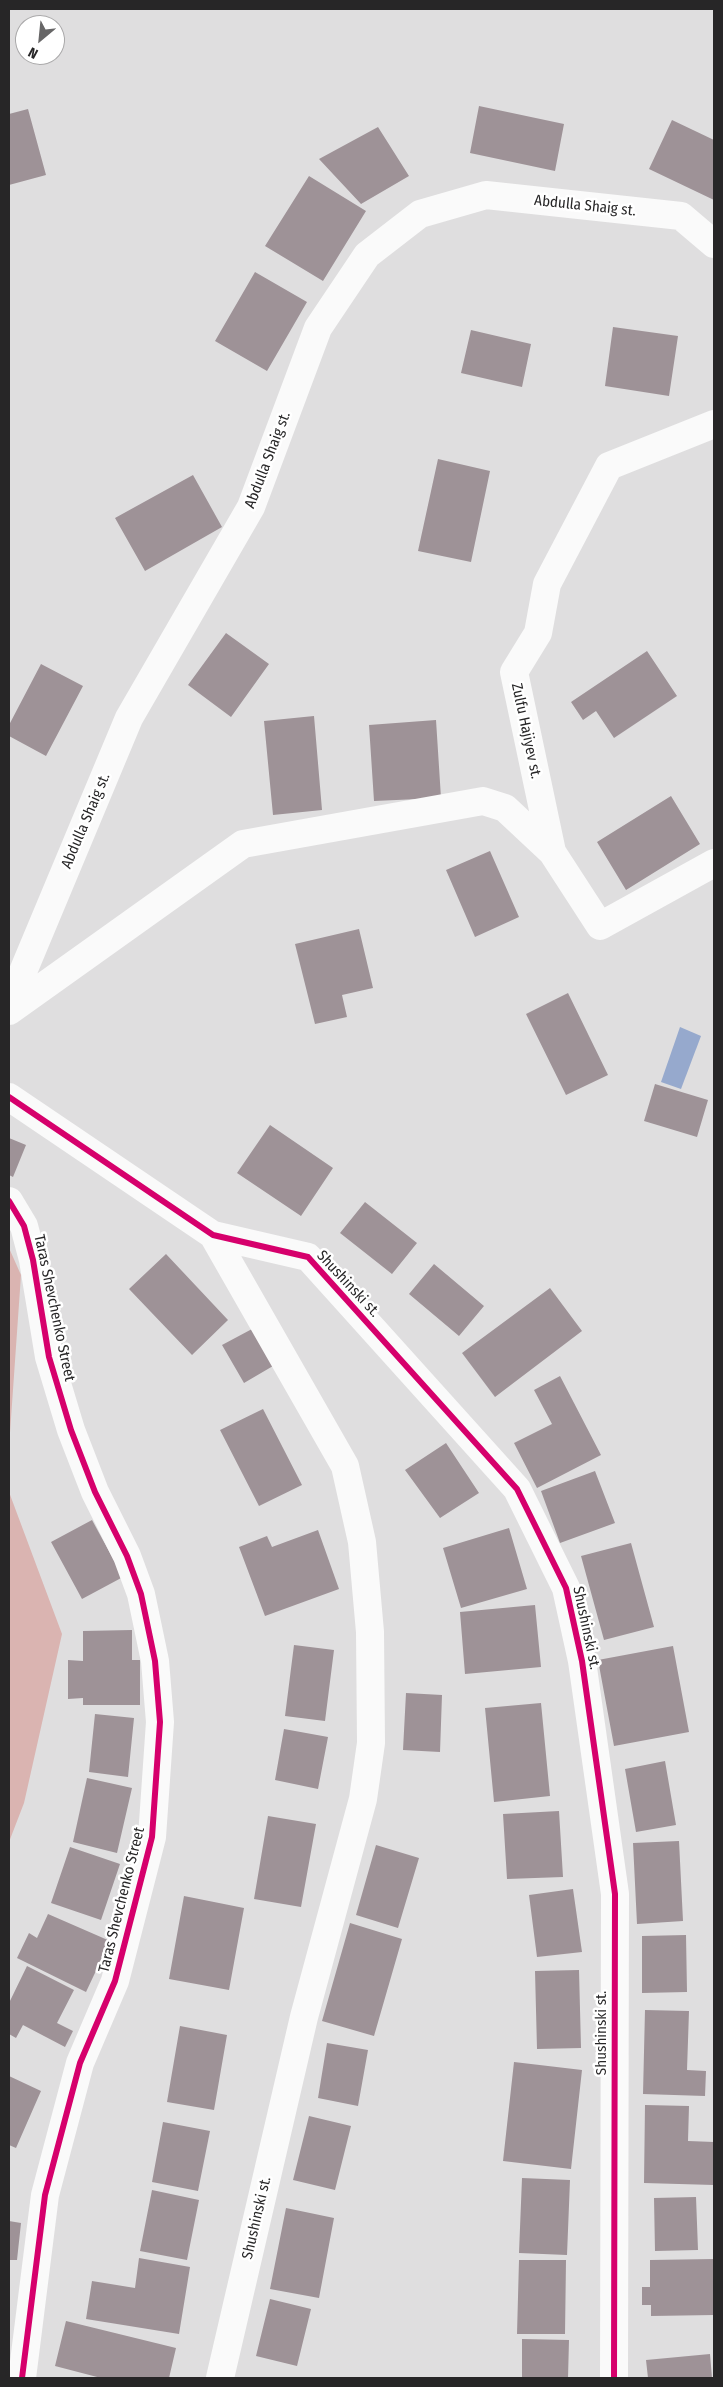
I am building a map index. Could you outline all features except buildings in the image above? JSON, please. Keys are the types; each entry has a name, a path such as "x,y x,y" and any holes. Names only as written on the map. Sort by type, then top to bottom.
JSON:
{"street":[{"name":"Abdulla Shaig st.","path":"9,1005 129,718 251,507 318,328 367,255 420,214 486,195 681,216 714,244"},
{"name":"Zulfu Hajiyev st.","path":"714,424 609,466 547,584 538,633 514,672 552,852 600,926 714,863"},
{"path":"9,1012 243,844 484,801 505,808 552,852"},
{"name":"Shushinski st.","path":"9,1097 212,1235 308,1257 517,1489 566,1588 582,1661 615,1894 614,2378"},
{"name":"Taras Shevchenko Street","path":"9,1201 24,1226 33,1260 49,1356 72,1430 95,1492 127,1556 141,1594 155,1661 160,1722 152,1836 116,1981 80,2063 45,2195 22,2378"},
{"name":"Shushinski st.","path":"212,1235 345,1466 362,1542 370,1632 371,1734 363,1798 304,2017 220,2378"}],"shaded area":[{"path":"9,1248 21,1275 9,1447"},
{"path":"9,1492 62,1634 24,1803 9,1842"}],"water":[{"path":"680,1027 701,1036 681,1089 661,1082"}],"cycle path":[{"path":"9,1097 213,1235 308,1257 517,1489 566,1588 582,1661 615,1894 614,2378"},
{"path":"9,1201 24,1226 33,1260 49,1357 71,1430 95,1492 127,1556 141,1594 155,1661 160,1722 152,1837 115,1981 80,2063 45,2195 22,2378"}]}
